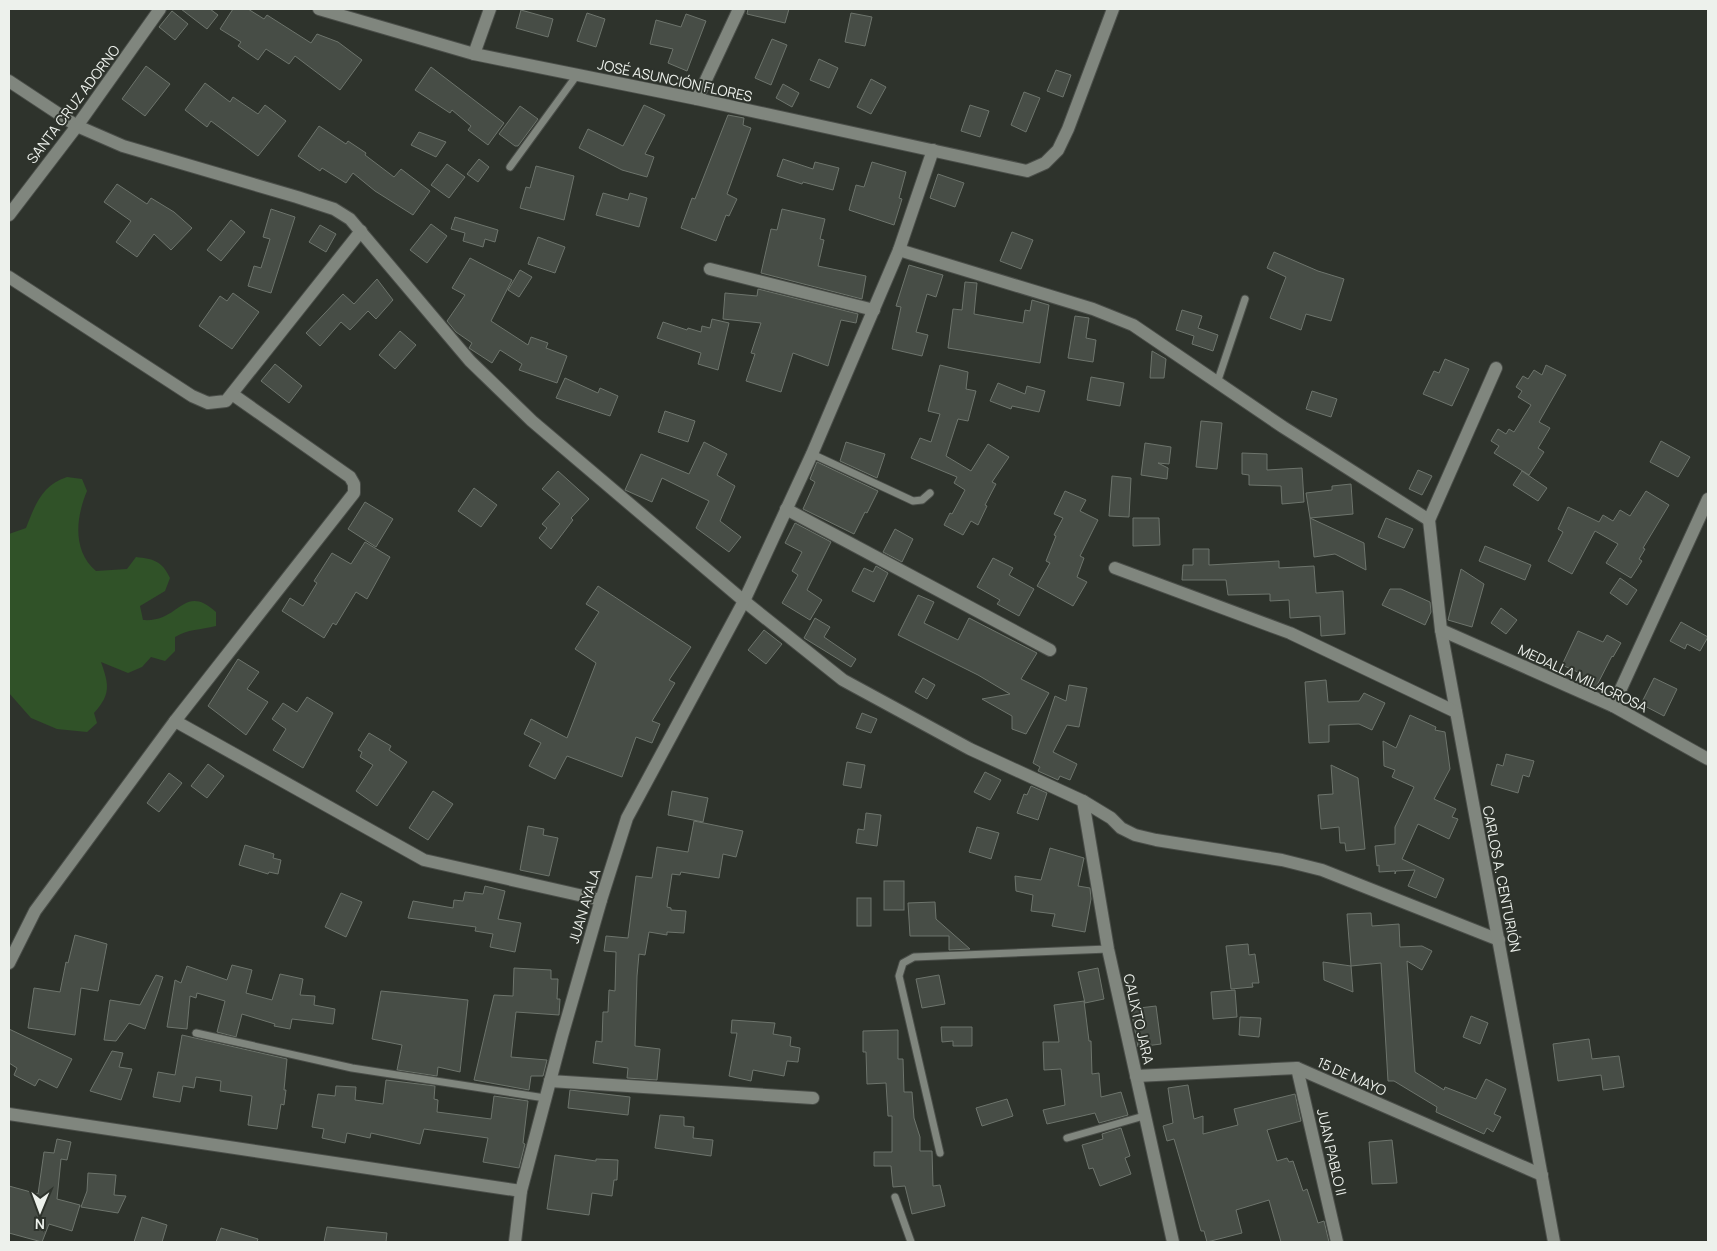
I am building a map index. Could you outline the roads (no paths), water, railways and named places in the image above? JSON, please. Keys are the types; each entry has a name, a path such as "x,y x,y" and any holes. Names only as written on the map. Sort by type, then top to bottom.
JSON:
{"street":[{"name":"SANTA CRUZ ADORNO","path":"9,215 160,9"},
{"name":"JOSÉ ASUNCIÓN FLORES","path":"319,9 474,54 697,99 1027,171 1045,163 1058,150 1068,129 1113,9"},
{"path":"474,54 490,9"},
{"path":"697,99 739,9"},
{"path":"9,81 76,126 124,146 334,209 350,219 470,361 526,414 744,601 843,680 970,749 1084,801 1110,818 1121,828 1135,835 1282,860 1322,870 1499,940"},
{"name":"JUAN AYALA","path":"515,1242 521,1191 545,1098 600,900 627,818 744,601 812,454 899,250 933,150"},
{"path":"9,277 192,396 208,402 226,401 361,231"},
{"path":"899,250 1092,309 1133,325 1218,380 1283,427 1429,520 1496,368"},
{"path":"710,269 874,310"},
{"path":"9,963 35,911 175,721 354,493 354,484 350,477 232,394"},
{"path":"1613,706 1708,499"},
{"path":"786,509 1050,650"},
{"name":"CARLOS A. CENTURIÓN","path":"1429,520 1441,630 1554,1242"},
{"path":"1115,568 1290,633 1456,712"},
{"name":"MEDALLA MILAGROSA","path":"1441,630 1613,706 1708,759"},
{"path":"175,721 424,860 600,900"},
{"name":"CALIXTO JARA","path":"1084,801 1108,949 1173,1242"},
{"name":"15 DE MAYO","path":"1136,1076 1297,1068 1542,1175"},
{"name":"JUAN PABLO II","path":"1297,1068 1337,1242"},
{"path":"550,1081 813,1098"},
{"path":"9,1114 521,1191"}],"lane":[{"path":"510,168 577,75"},
{"path":"1218,380 1245,299"},
{"path":"812,454 912,501 922,500 930,493"},
{"path":"940,1153 899,976 903,963 914,957 1108,949"},
{"path":"196,1033 352,1068 545,1098"},
{"path":"1067,1138 1144,1116"},
{"path":"895,1196 911,1242"}]}
